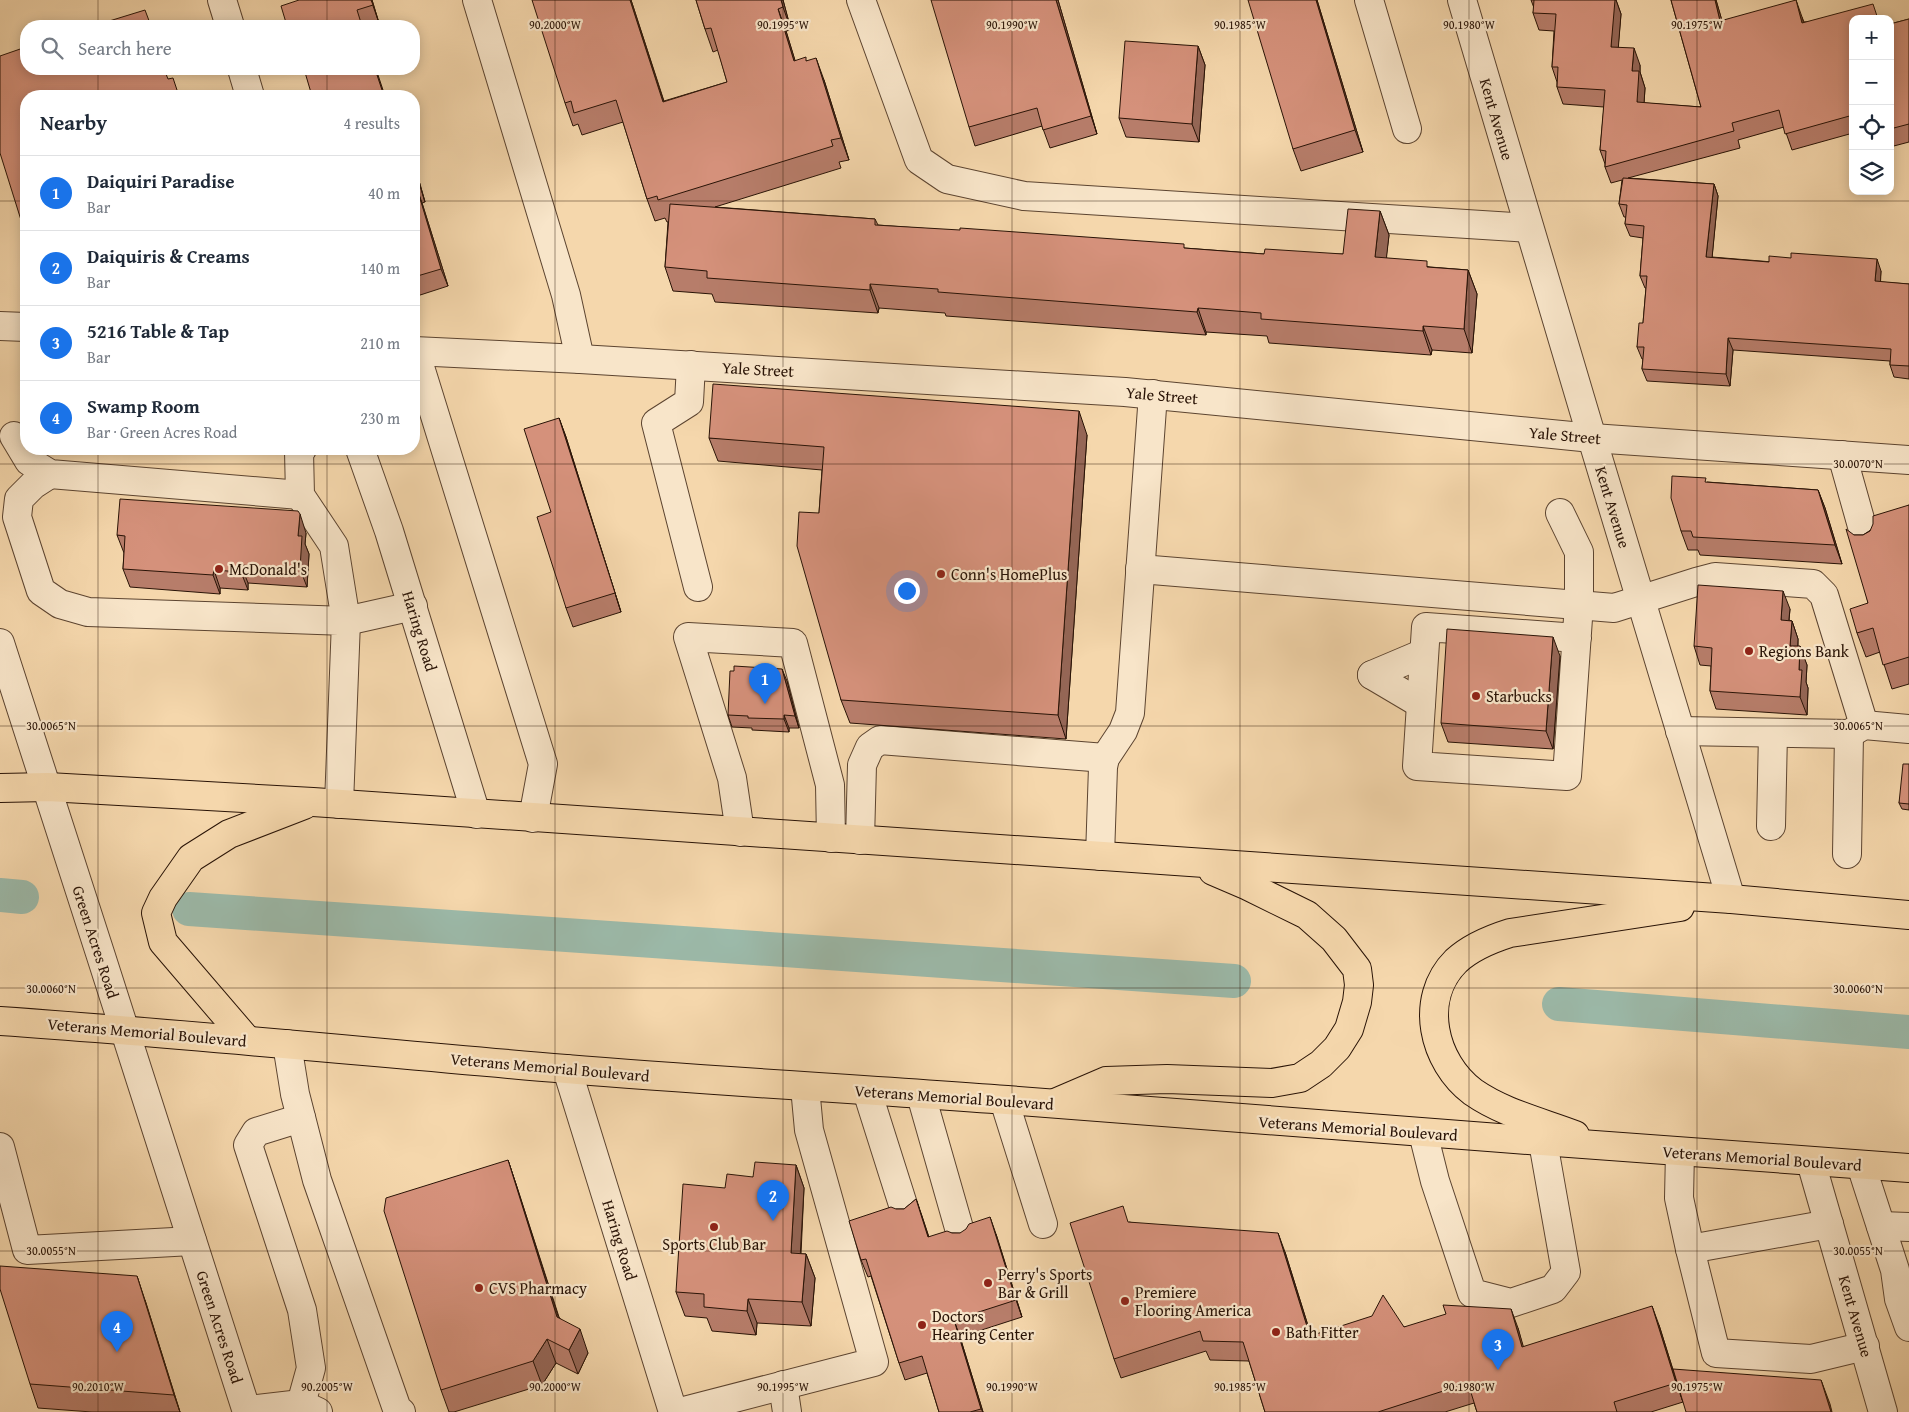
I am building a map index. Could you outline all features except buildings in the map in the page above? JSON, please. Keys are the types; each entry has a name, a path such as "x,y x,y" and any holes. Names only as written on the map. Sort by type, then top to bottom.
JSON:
{"main road":[{"path":"0,788 48,787 326,803 1731,899 1909,915"},
{"path":"247,1040 163,942 156,913 163,898 190,858 229,834 326,803"},
{"path":"1053,1104 1106,1081 1167,1079 1272,1083 1300,1078 1321,1064 1337,1048 1349,1029 1357,1002 1359,985 1357,969 1334,938 1307,915 1248,886 1192,862"},
{"path":"1608,1146 1492,1105 1471,1090 1453,1072 1442,1054 1434,1032 1435,999 1441,980 1456,962 1470,950 1510,933 1731,899"},
{"name":"Veterans Memorial Boulevard","path":"0,1021 125,1029 567,1069 1909,1168"}],"street":[{"path":"222,0 228,20"},
{"path":"477,0 566,295 580,359"},
{"path":"861,0 919,160 947,179 1024,196 1529,228"},
{"path":"1369,0 1406,129"},
{"name":"Kent Avenue","path":"1462,0 1731,899"},
{"path":"244,75 248,90"},
{"path":"0,326 20,327"},
{"name":"Yale Street","path":"420,351 691,365 1152,394 1592,438 1909,460"},
{"path":"691,365 689,402 656,423 698,587"},
{"path":"420,370 543,764 533,818"},
{"path":"1100,856 1105,758 1123,731 1130,713 1152,394"},
{"path":"13,434 20,446"},
{"path":"25,455 29,462 50,474 300,495"},
{"path":"299,455 300,495 334,546 346,621 326,803"},
{"name":"Haring Road","path":"362,455 389,531 476,814"},
{"path":"1842,455 1867,544"},
{"path":"50,474 33,485 19,499 17,517 41,591 60,604 88,612 346,621 412,606"},
{"path":"1560,513 1579,552 1579,604 1577,638 1567,776 1417,766 1426,627 1577,638"},
{"path":"1140,568 1614,608 1696,582 1715,578 1813,584 1824,595 1856,730 1847,854"},
{"path":"740,832 732,778 688,637 793,642 830,785 831,838"},
{"name":"Green Acres Road","path":"0,643 48,787 93,936 125,1029 247,1411"},
{"path":"1421,704 1372,674 1424,653"},
{"path":"1680,731 1773,733 1909,729"},
{"path":"1771,826 1773,733"},
{"path":"860,840 862,765 870,748 880,740 1105,758"},
{"path":"287,1044 295,1094 317,1180 396,1409 401,1412"},
{"name":"Haring Road","path":"567,1069 673,1412"},
{"path":"680,1412 874,1362 810,1130 805,1086"},
{"path":"867,1091 905,1212"},
{"path":"921,1095 961,1234"},
{"path":"1004,1100 1043,1224"},
{"path":"247,1411 310,1408 311,1368 302,1310 248,1145 256,1132 301,1118"},
{"path":"1422,1133 1435,1181 1472,1293 1511,1303 1553,1289 1566,1272 1543,1142"},
{"path":"0,1147 28,1250 192,1241"},
{"path":"1680,1152 1679,1198 1716,1353 1811,1359 1865,1346"},
{"name":"Kent Avenue","path":"1811,1162 1883,1412"},
{"path":"1861,1165 1895,1270 1899,1299 1909,1327"},
{"path":"1690,1249 1829,1224"},
{"path":"1881,1226 1909,1227"},
{"path":"783,1385 787,1412"}],"waterway":[{"path":"0,895 22,897"},
{"path":"189,909 1234,981"},
{"path":"1559,1004 1909,1032"}],"place":[{"name":"McDonald's","path":"219,569"},
{"name":"Conn's HomePlus","path":"941,574"},
{"name":"Regions Bank","path":"1749,651"},
{"name":"Starbucks","path":"1476,696"},
{"name":"Daiquiri Paradise","path":"765,704"},
{"name":"Daiquiris & Creams","path":"773,1221"},
{"name":"Sports Club Bar","path":"714,1227"},
{"name":"Perry's Sports Bar & Grill","path":"988,1283"},
{"name":"CVS Pharmacy","path":"479,1288"},
{"name":"Premiere Flooring America","path":"1125,1301"},
{"name":"Doctors Hearing Center","path":"922,1325"},
{"name":"Bath Fitter","path":"1276,1332"},
{"name":"Swamp Room","path":"117,1352"},
{"name":"5216 Table & Tap","path":"1498,1370"}]}
